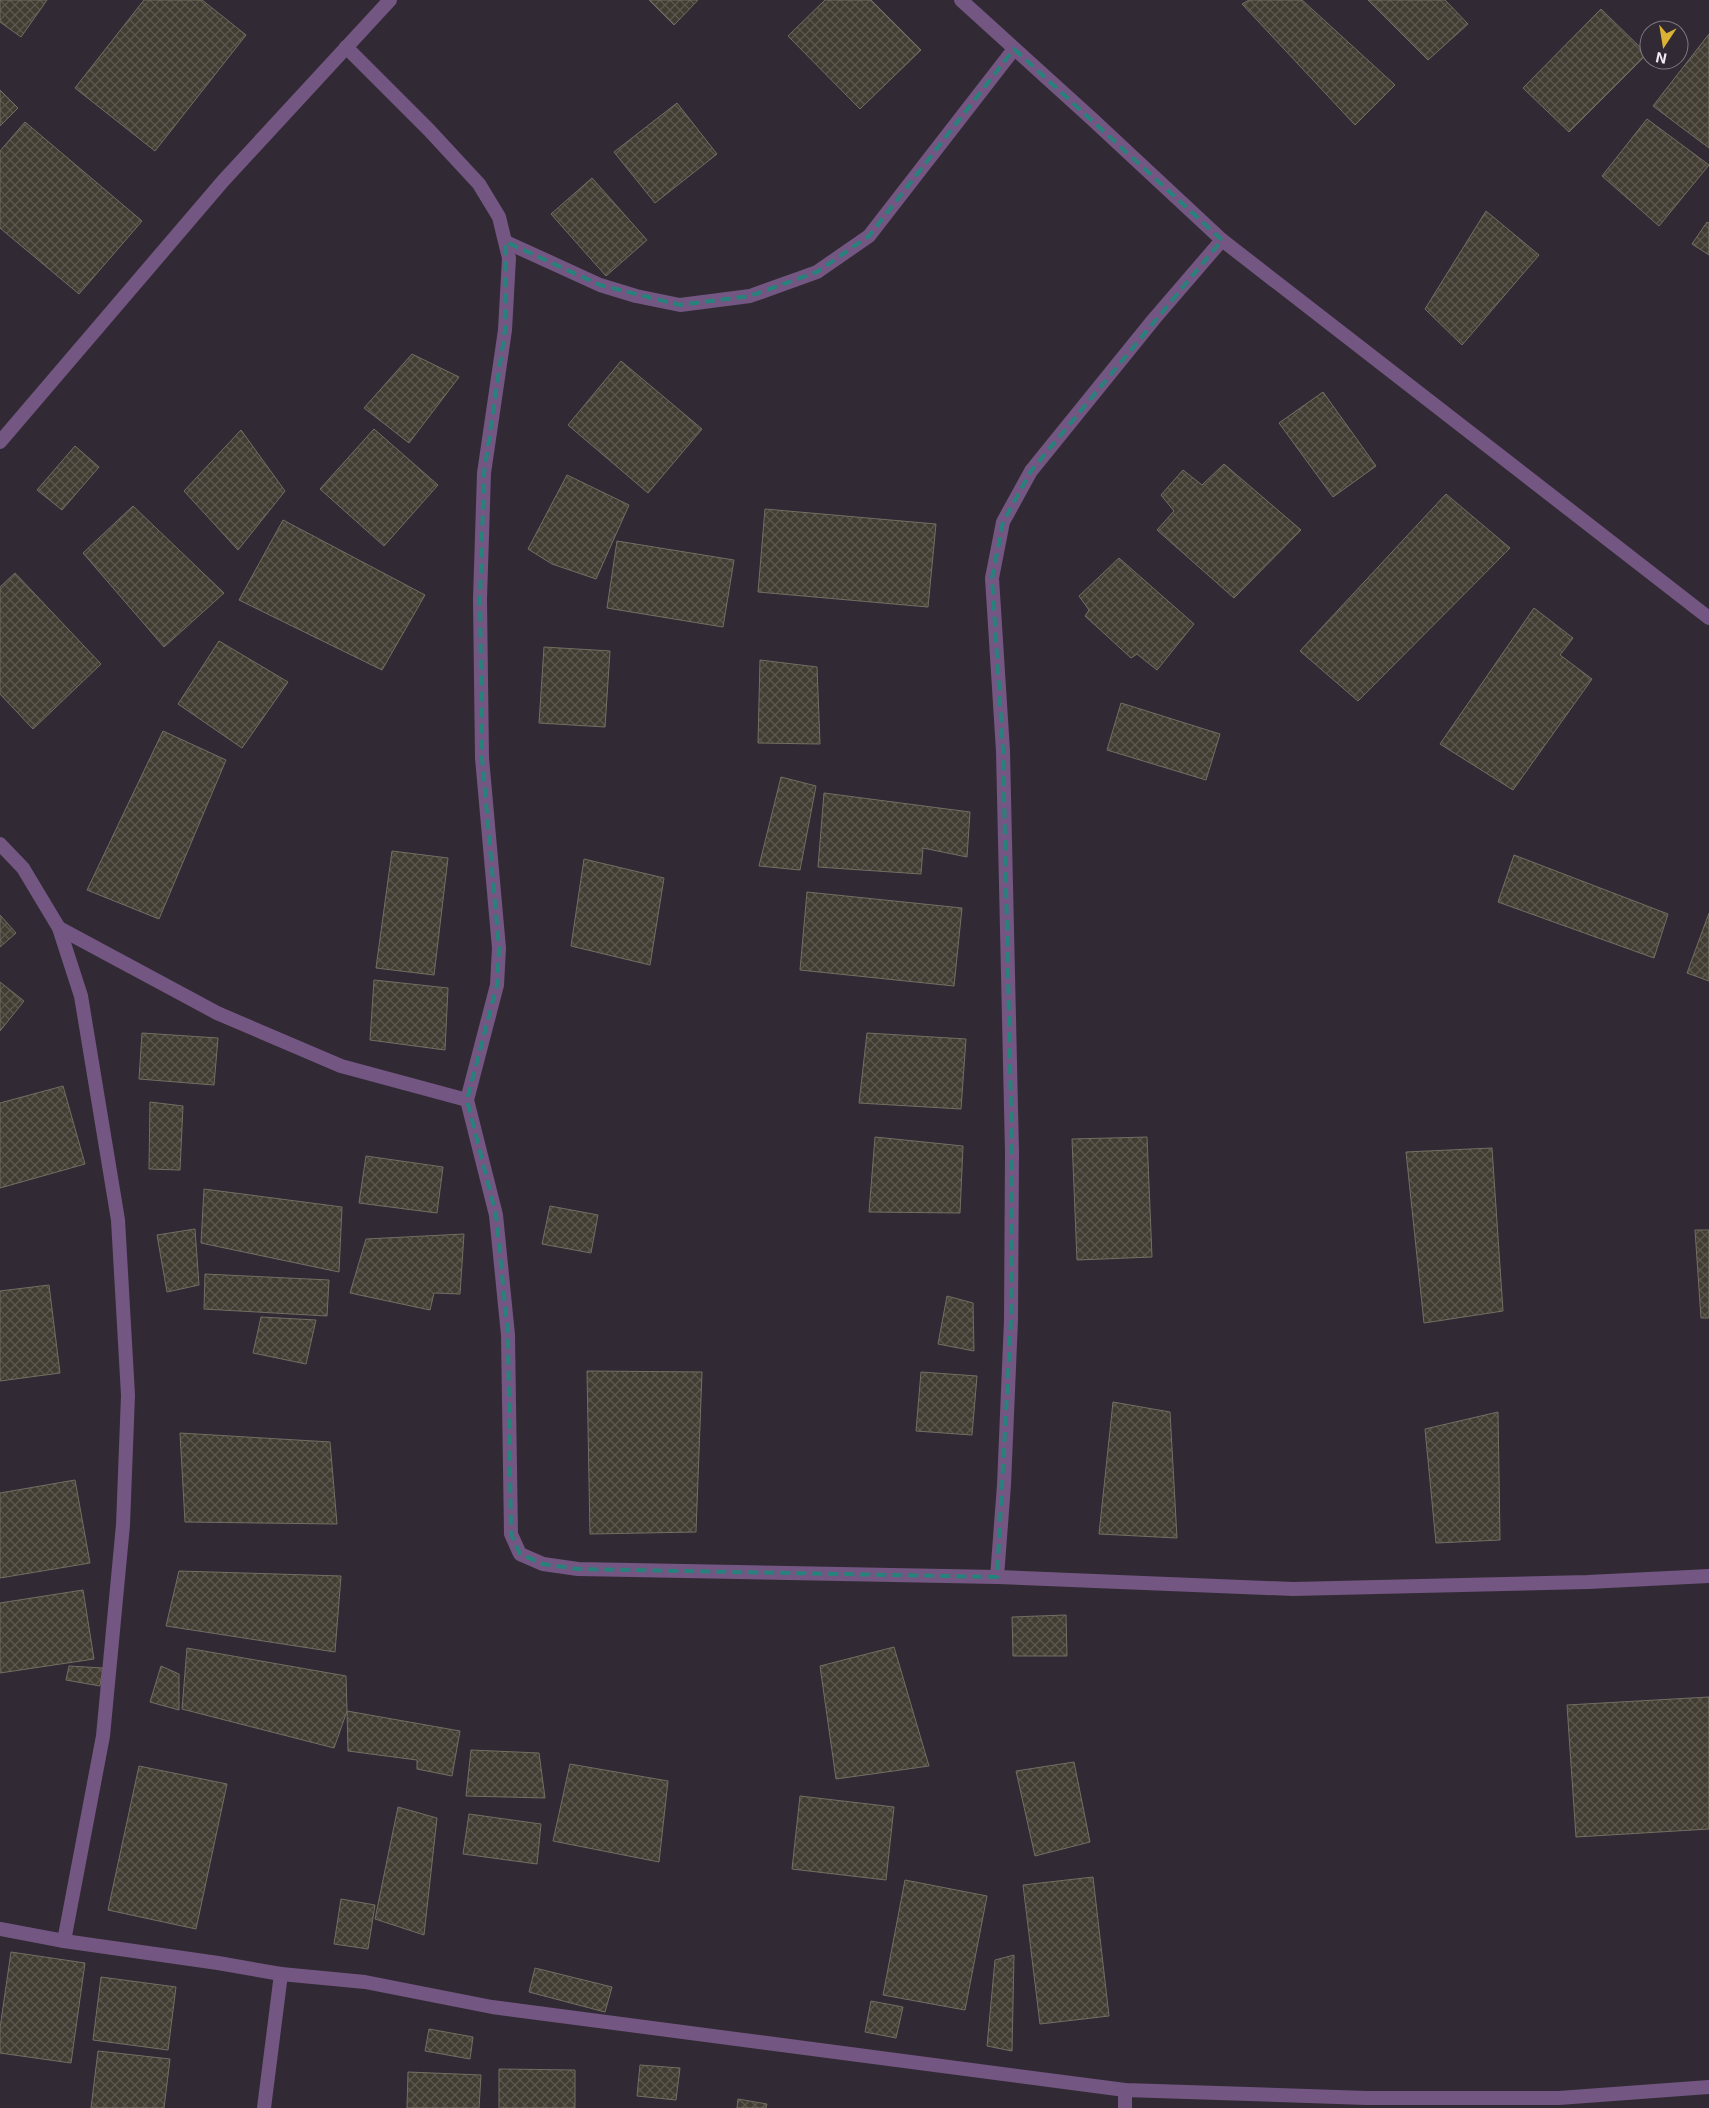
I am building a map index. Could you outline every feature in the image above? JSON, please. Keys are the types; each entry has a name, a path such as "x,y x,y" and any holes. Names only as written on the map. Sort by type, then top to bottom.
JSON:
{"street":[{"path":"0,442 223,181 390,0"},
{"path":"961,0 1092,118 1222,240 1709,618"},
{"path":"346,47 429,130 479,184 499,217 509,258 506,330 484,473 480,599 482,758 499,948 497,985 467,1100 496,1215 508,1335 512,1534 520,1554 543,1564 578,1569 997,1577 1293,1589 1588,1582 1709,1576"},
{"path":"506,242 600,285 636,296 680,305 750,296 817,272 869,236 1014,49"},
{"path":"997,1577 1004,1485 1011,1320 1012,1152 1002,751 992,578 1003,522 1031,471 1154,318 1222,240"},
{"path":"0,844 24,868 59,928 81,996 118,1220 128,1395 123,1525 103,1736 64,1941"},
{"path":"59,928 217,1013 341,1066 467,1100"},
{"path":"0,1929 64,1941 281,1974 365,1982 492,2007 1125,2090 1367,2098 1559,2098 1709,2087"},
{"path":"264,2108 281,1974"},
{"path":"1125,2090 1125,2108"}],"highlighted area":[{"path":"1014,49 1222,240 1031,471 1003,522 992,578 1003,751 1012,1152 1011,1320 997,1577 578,1569 543,1564 520,1554 511,1534 508,1335 496,1215 467,1100 497,985 499,948 482,758 480,599 484,473 505,330 506,242 600,285 680,305 750,296 817,272 869,236"}],"building":[{"path":"0,0 47,0 21,37 0,22"},
{"path":"144,0 202,0 246,35 155,151 75,88"},
{"path":"649,0 698,0 674,25"},
{"path":"825,0 871,0 921,50 860,109 788,36"},
{"path":"1249,0 1302,0 1395,85 1355,125 1242,4"},
{"path":"1368,0 1445,0 1468,24 1428,60"},
{"path":"1601,9 1639,46 1639,62 1569,132 1523,88"},
{"path":"1709,34 1709,148 1653,106 1681,70 1689,70 1689,60"},
{"path":"0,90 18,108 0,126"},
{"path":"677,103 717,154 655,203 614,152"},
{"path":"1647,119 1709,165 1659,226 1602,176"},
{"path":"25,122 142,221 79,294 0,228 0,151"},
{"path":"592,178 647,240 606,276 551,214"},
{"path":"1486,211 1539,255 1462,345 1425,309"},
{"path":"1707,222 1709,223 1709,255 1692,244"},
{"path":"412,354 459,377 409,443 364,408"},
{"path":"621,361 702,429 648,493 568,425"},
{"path":"1323,392 1376,466 1333,497 1279,423"},
{"path":"374,429 438,485 384,546 320,489"},
{"path":"241,430 285,491 238,550 184,491"},
{"path":"75,446 99,467 62,510 37,490"},
{"path":"1224,464 1301,530 1234,598 1157,530 1174,511 1161,495 1183,470 1202,485"},
{"path":"567,475 629,505 596,579 552,564 528,549"},
{"path":"1446,494 1510,548 1358,701 1300,651"},
{"path":"133,506 224,593 164,647 83,553"},
{"path":"765,509 936,524 928,607 758,592"},
{"path":"283,520 425,595 382,670 239,600"},
{"path":"617,541 734,560 723,627 607,608"},
{"path":"1119,558 1194,624 1157,670 1137,654 1131,658 1085,616 1089,610 1079,596"},
{"path":"15,573 101,664 33,729 0,694 0,587"},
{"path":"1534,608 1573,638 1560,655 1592,679 1513,790 1440,744"},
{"path":"219,641 288,682 242,748 178,704"},
{"path":"544,647 610,651 605,727 539,723"},
{"path":"760,660 817,667 820,744 758,743"},
{"path":"1121,703 1220,734 1206,780 1107,750"},
{"path":"163,731 226,760 159,919 87,890"},
{"path":"781,777 816,786 800,870 759,866"},
{"path":"824,793 970,812 967,857 923,848 921,874 818,867"},
{"path":"392,851 448,858 434,975 376,968"},
{"path":"1514,855 1668,914 1654,958 1498,902"},
{"path":"584,859 664,878 650,965 571,946"},
{"path":"807,892 962,908 954,986 800,970"},
{"path":"1709,913 1709,981 1687,973"},
{"path":"0,915 16,933 0,947"},
{"path":"374,980 448,988 445,1050 370,1040"},
{"path":"0,982 24,1001 0,1031"},
{"path":"142,1033 218,1038 214,1085 139,1079"},
{"path":"867,1033 966,1039 961,1109 859,1103"},
{"path":"63,1086 85,1164 0,1188 0,1103"},
{"path":"150,1102 183,1106 180,1170 149,1169"},
{"path":"875,1137 963,1146 960,1213 869,1212"},
{"path":"1147,1137 1152,1257 1077,1260 1072,1139"},
{"path":"1492,1148 1503,1311 1424,1323 1406,1152"},
{"path":"366,1156 443,1167 437,1213 359,1203"},
{"path":"204,1189 342,1207 339,1272 201,1243"},
{"path":"550,1206 598,1215 591,1253 542,1244"},
{"path":"195,1229 199,1285 167,1292 157,1235"},
{"path":"1695,1230 1709,1230 1709,1318 1701,1318"},
{"path":"464,1234 460,1294 434,1293 430,1310 350,1293 366,1239"},
{"path":"205,1274 329,1280 327,1316 204,1309"},
{"path":"49,1285 60,1373 0,1381 0,1291"},
{"path":"947,1296 973,1303 974,1351 938,1344"},
{"path":"261,1317 316,1320 306,1364 253,1353"},
{"path":"587,1371 702,1372 696,1532 590,1534"},
{"path":"921,1372 977,1376 972,1435 916,1431"},
{"path":"1113,1402 1170,1412 1177,1538 1099,1534"},
{"path":"1498,1412 1500,1540 1436,1543 1425,1429"},
{"path":"180,1433 330,1442 337,1524 185,1522"},
{"path":"75,1480 90,1563 0,1578 0,1493"},
{"path":"179,1571 341,1576 335,1652 166,1626"},
{"path":"83,1590 94,1659 0,1673 0,1603"},
{"path":"1066,1615 1067,1656 1013,1656 1012,1617"},
{"path":"894,1647 929,1766 836,1779 820,1666"},
{"path":"187,1648 346,1676 347,1711 334,1748 182,1709"},
{"path":"69,1666 103,1668 100,1686 66,1680"},
{"path":"161,1666 179,1674 179,1710 150,1702"},
{"path":"1709,1697 1709,1829 1576,1837 1567,1705"},
{"path":"347,1711 460,1731 452,1776 417,1769 417,1760 348,1751"},
{"path":"471,1750 539,1753 545,1798 466,1796"},
{"path":"1074,1762 1090,1842 1035,1856 1016,1771"},
{"path":"570,1764 668,1781 659,1862 553,1841"},
{"path":"139,1766 227,1784 196,1929 108,1910"},
{"path":"800,1796 894,1807 886,1880 792,1869"},
{"path":"398,1807 437,1818 424,1935 375,1919"},
{"path":"469,1814 541,1824 537,1864 463,1854"},
{"path":"1093,1877 1109,2016 1040,2024 1023,1885"},
{"path":"905,1880 987,1896 965,2010 883,1995"},
{"path":"341,1899 375,1905 368,1949 334,1944"},
{"path":"11,1952 85,1963 71,2063 0,2053 0,2028"},
{"path":"1014,1955 1012,2051 987,2046 995,1960"},
{"path":"535,1968 612,1987 605,2012 529,1992"},
{"path":"101,1977 176,1987 168,2050 93,2040"},
{"path":"871,2001 903,2007 896,2038 865,2032"},
{"path":"429,2029 473,2037 470,2059 425,2051"},
{"path":"98,2051 170,2059 164,2108 91,2108"},
{"path":"640,2065 680,2068 676,2100 637,2096"},
{"path":"499,2069 575,2070 575,2108 499,2108"},
{"path":"408,2072 481,2075 479,2108 407,2108"},
{"path":"738,2099 767,2104 766,2108 737,2108"}]}
